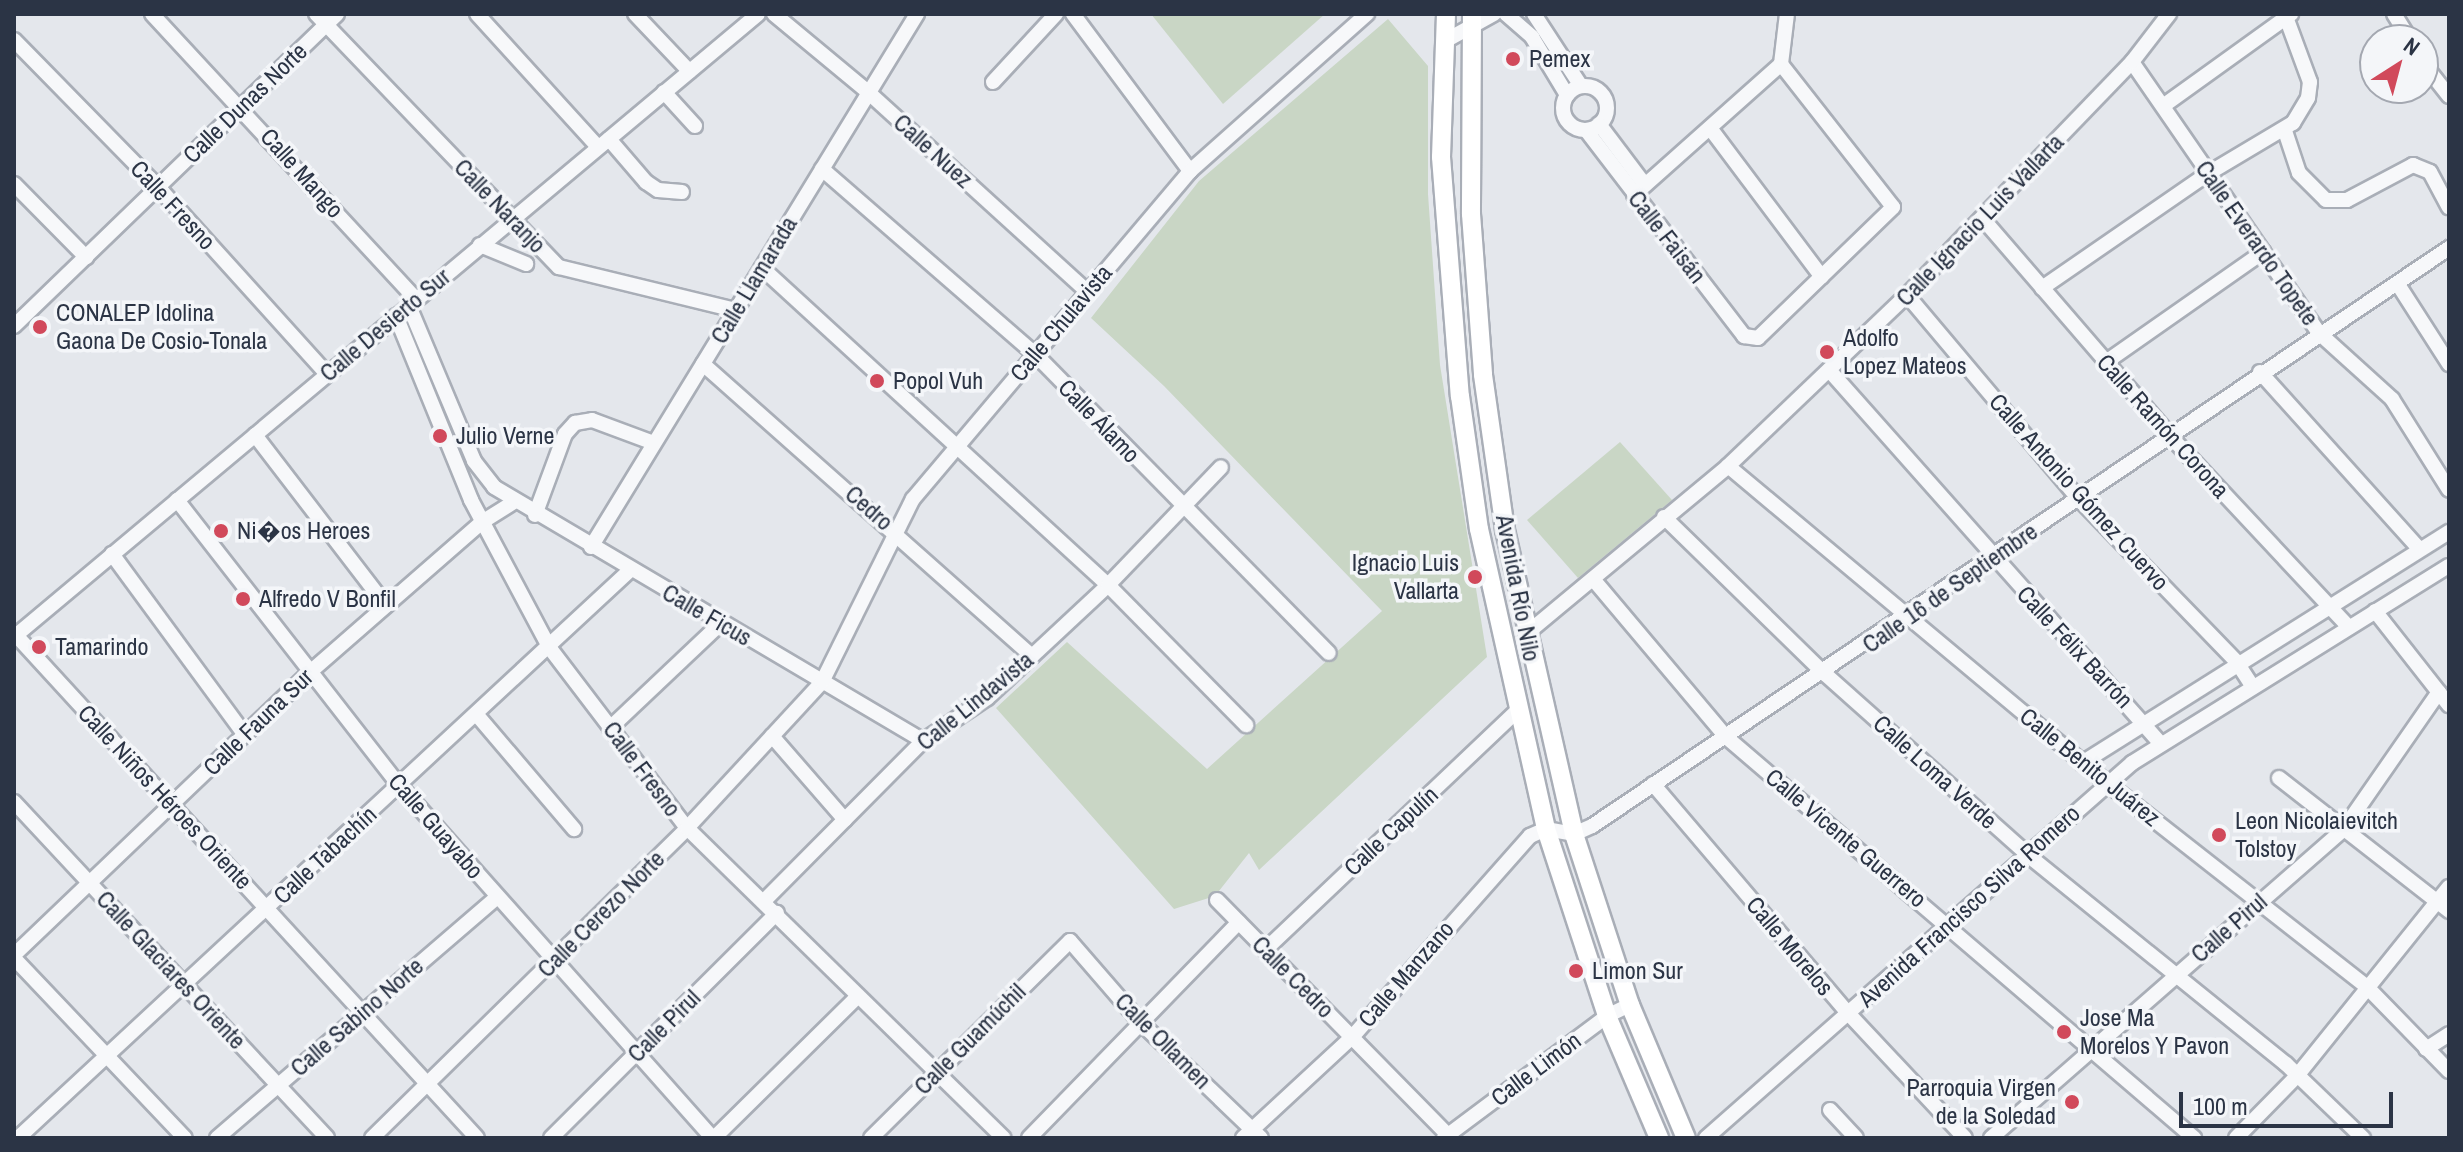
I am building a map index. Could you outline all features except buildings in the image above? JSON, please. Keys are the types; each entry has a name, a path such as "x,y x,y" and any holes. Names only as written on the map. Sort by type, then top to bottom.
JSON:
{"main road":[{"name":"Avenida Río Nilo","path":"1446,14 1441,157 1459,377 1479,529 1516,712 1546,829 1607,1016 1659,1138"},
{"name":"Avenida Río Nilo","path":"1472,20 1471,214 1483,375 1526,634 1574,834 1630,1005 1686,1138"},
{"path":"1459,377 1483,375"}],"street":[{"name":"Calle Mango","path":"152,14 241,107 412,302"},
{"path":"477,14 646,182 658,190 682,192"},
{"path":"635,14 689,71"},
{"name":"Calle Desierto Sur","path":"15,635 758,14"},
{"name":"Calle Nuez","path":"774,14 869,93 1088,292"},
{"name":"Calle Llamarada","path":"591,547 917,14"},
{"path":"993,82 1056,14"},
{"path":"1073,14 1190,171"},
{"name":"Calle Chulavista","path":"822,682 913,499 1190,171 1367,14"},
{"path":"1445,41 1472,20 1494,14"},
{"path":"1506,14 1532,37 1567,95 1565,119 1593,127 1606,99 1596,87 1581,86 1567,95"},
{"path":"1534,14 1581,86"},
{"path":"1639,190 1781,64 1787,14"},
{"name":"Calle Ignacio Luis Vallarta","path":"1526,634 1728,466 1907,295 2132,62 2169,14"},
{"path":"2042,288 2209,173 2285,131 2308,98 2310,82 2288,16 2163,106"},
{"name":"Calle Dunas Norte","path":"14,326 241,107 326,18"},
{"name":"Calle Naranjo","path":"326,18 559,267 736,310"},
{"name":"Calle Fresno","path":"14,40 158,187 327,374"},
{"name":"Calle Everardo Topete","path":"2132,62 2319,333 2392,399 2449,490"},
{"path":"1710,128 1822,277 1893,207 1781,64"},
{"path":"664,92 695,126"},
{"name":"Calle Faisán","path":"1593,127 1744,336 1752,339 1763,336 1822,277"},
{"path":"2285,131 2299,173 2326,200 2347,200 2413,165 2430,172 2449,207"},
{"name":"Calle Álamo","path":"822,169 1035,354 1182,508 1329,653"},
{"path":"14,184 86,257"},
{"name":"Calle Ramón Corona","path":"1983,219 2170,436 2349,627"},
{"name":"Calle Naranjo","path":"480,245 526,264"},
{"name":"Calle 16 de Septiembre","path":"1574,834 1825,674 2260,372 2399,286 2449,248"},
{"path":"2106,362 2263,252"},
{"path":"762,268 1108,585 1246,725"},
{"path":"2399,286 2449,364"},
{"name":"Calle Antonio Gómez Cuervo","path":"1907,295 2079,499 2236,661 2253,687"},
{"name":"Calle Ficus","path":"412,302 474,461 494,487 512,503 923,741"},
{"name":"Calle Fresno","path":"396,316 482,522 549,647 687,828 1004,1138"},
{"name":"Cedro","path":"703,364 896,532 1032,656"},
{"name":"Calle Félix Barrón","path":"1829,370 1992,558 2143,720 2161,744"},
{"path":"2260,372 2420,550"},
{"path":"535,515 565,434 575,423 592,420 654,443"},
{"path":"255,435 386,606"},
{"name":"Calle Benito Juárez","path":"1728,466 2082,763 2368,988 2449,1071"},
{"name":"Calle Lindavista","path":"764,901 923,741 987,698 1108,585 1221,467"},
{"name":"Calle Guayabo","path":"177,500 400,786 713,1138"},
{"name":"Calle Fauna Sur","path":"14,957 309,673 482,522 512,503"},
{"name":"Calle Loma Verde","path":"1664,517 1825,674 2029,856 2286,1064 2296,1077 2363,1138"},
{"path":"2082,763 2236,661 2331,607 2449,532"},
{"path":"112,554 245,735"},
{"name":"Avenida Francisco Silva Romero","path":"1706,1138 2029,856 2107,783 2161,744 2449,566"},
{"name":"Calle Tabachín","path":"20,1133 477,715 630,570"},
{"name":"Calle Vicente Guerrero","path":"1593,579 1725,736 1950,925 2194,1138"},
{"path":"2375,611 2449,705"},
{"path":"610,728 721,623"},
{"name":"Calle Niños Héroes Oriente","path":"15,635 477,1138"},
{"name":"Calle Cerezo Norte","path":"372,1138 430,1085 687,828 822,682"},
{"name":"Calle Pirul","path":"1991,1138 2343,830 2439,692"},
{"name":"Calle Capulín","path":"1265,950 1516,712"},
{"path":"477,715 574,829"},
{"path":"772,736 845,820"},
{"path":"2279,778 2443,906"},
{"name":"Calle Morelos","path":"1653,784 1848,1013 1965,1138"},
{"name":"Calle Glaciares Oriente","path":"14,802 327,1138"},
{"path":"1546,829 1574,834"},
{"name":"Calle Manzano","path":"1252,1135 1353,1036 1492,873 1530,836 1546,829"},
{"path":"2236,1138 2296,1077 2368,988 2443,906 2449,887"},
{"name":"Calle Sabino Norte","path":"217,1138 497,897"},
{"name":"Calle Cedro","path":"1217,900 1353,1036 1446,1137"},
{"name":"Calle Pirul","path":"551,1138 777,913"},
{"path":"1029,1138 1239,922"},
{"name":"Calle Ollamen","path":"1070,941 1141,1023 1252,1135"},
{"name":"Calle Guamúchil","path":"871,1138 1070,941"},
{"path":"14,957 185,1138"},
{"path":"713,1138 858,996"},
{"name":"Calle Limón","path":"1446,1137 1607,1016 1630,1005"},
{"path":"2426,1049 2449,1034"},
{"path":"1830,1110 1856,1138"}],"green space":[{"path":"1151,14 1325,14 1223,104"},
{"path":"1388,19 1428,66 1428,194 1440,365 1487,657 1259,870 1249,853 1215,896 1174,909 996,708 1067,642 1207,769 1382,611 1164,386 1091,318 1199,181"},
{"path":"1620,442 1672,500 1578,578 1527,520"}],"place":[{"name":"Pemex","path":"1513,59"},
{"name":"CONALEP Idolina Gaona De Cosio-Tonala","path":"40,327"},
{"name":"Adolfo Lopez Mateos","path":"1827,352"},
{"name":"Popol Vuh","path":"877,381"},
{"name":"Julio Verne","path":"440,436"},
{"name":"Ni�os Heroes","path":"221,531"},
{"name":"Ignacio Luis Vallarta","path":"1475,577"},
{"name":"Alfredo V Bonfil","path":"243,599"},
{"name":"Tamarindo","path":"39,647"},
{"name":"Leon Nicolaievitch Tolstoy","path":"2219,835"},
{"name":"Limon Sur","path":"1576,971"},
{"name":"Jose Ma Morelos Y Pavon","path":"2064,1032"},
{"name":"Parroquia Virgen de la Soledad","path":"2072,1102"}]}
